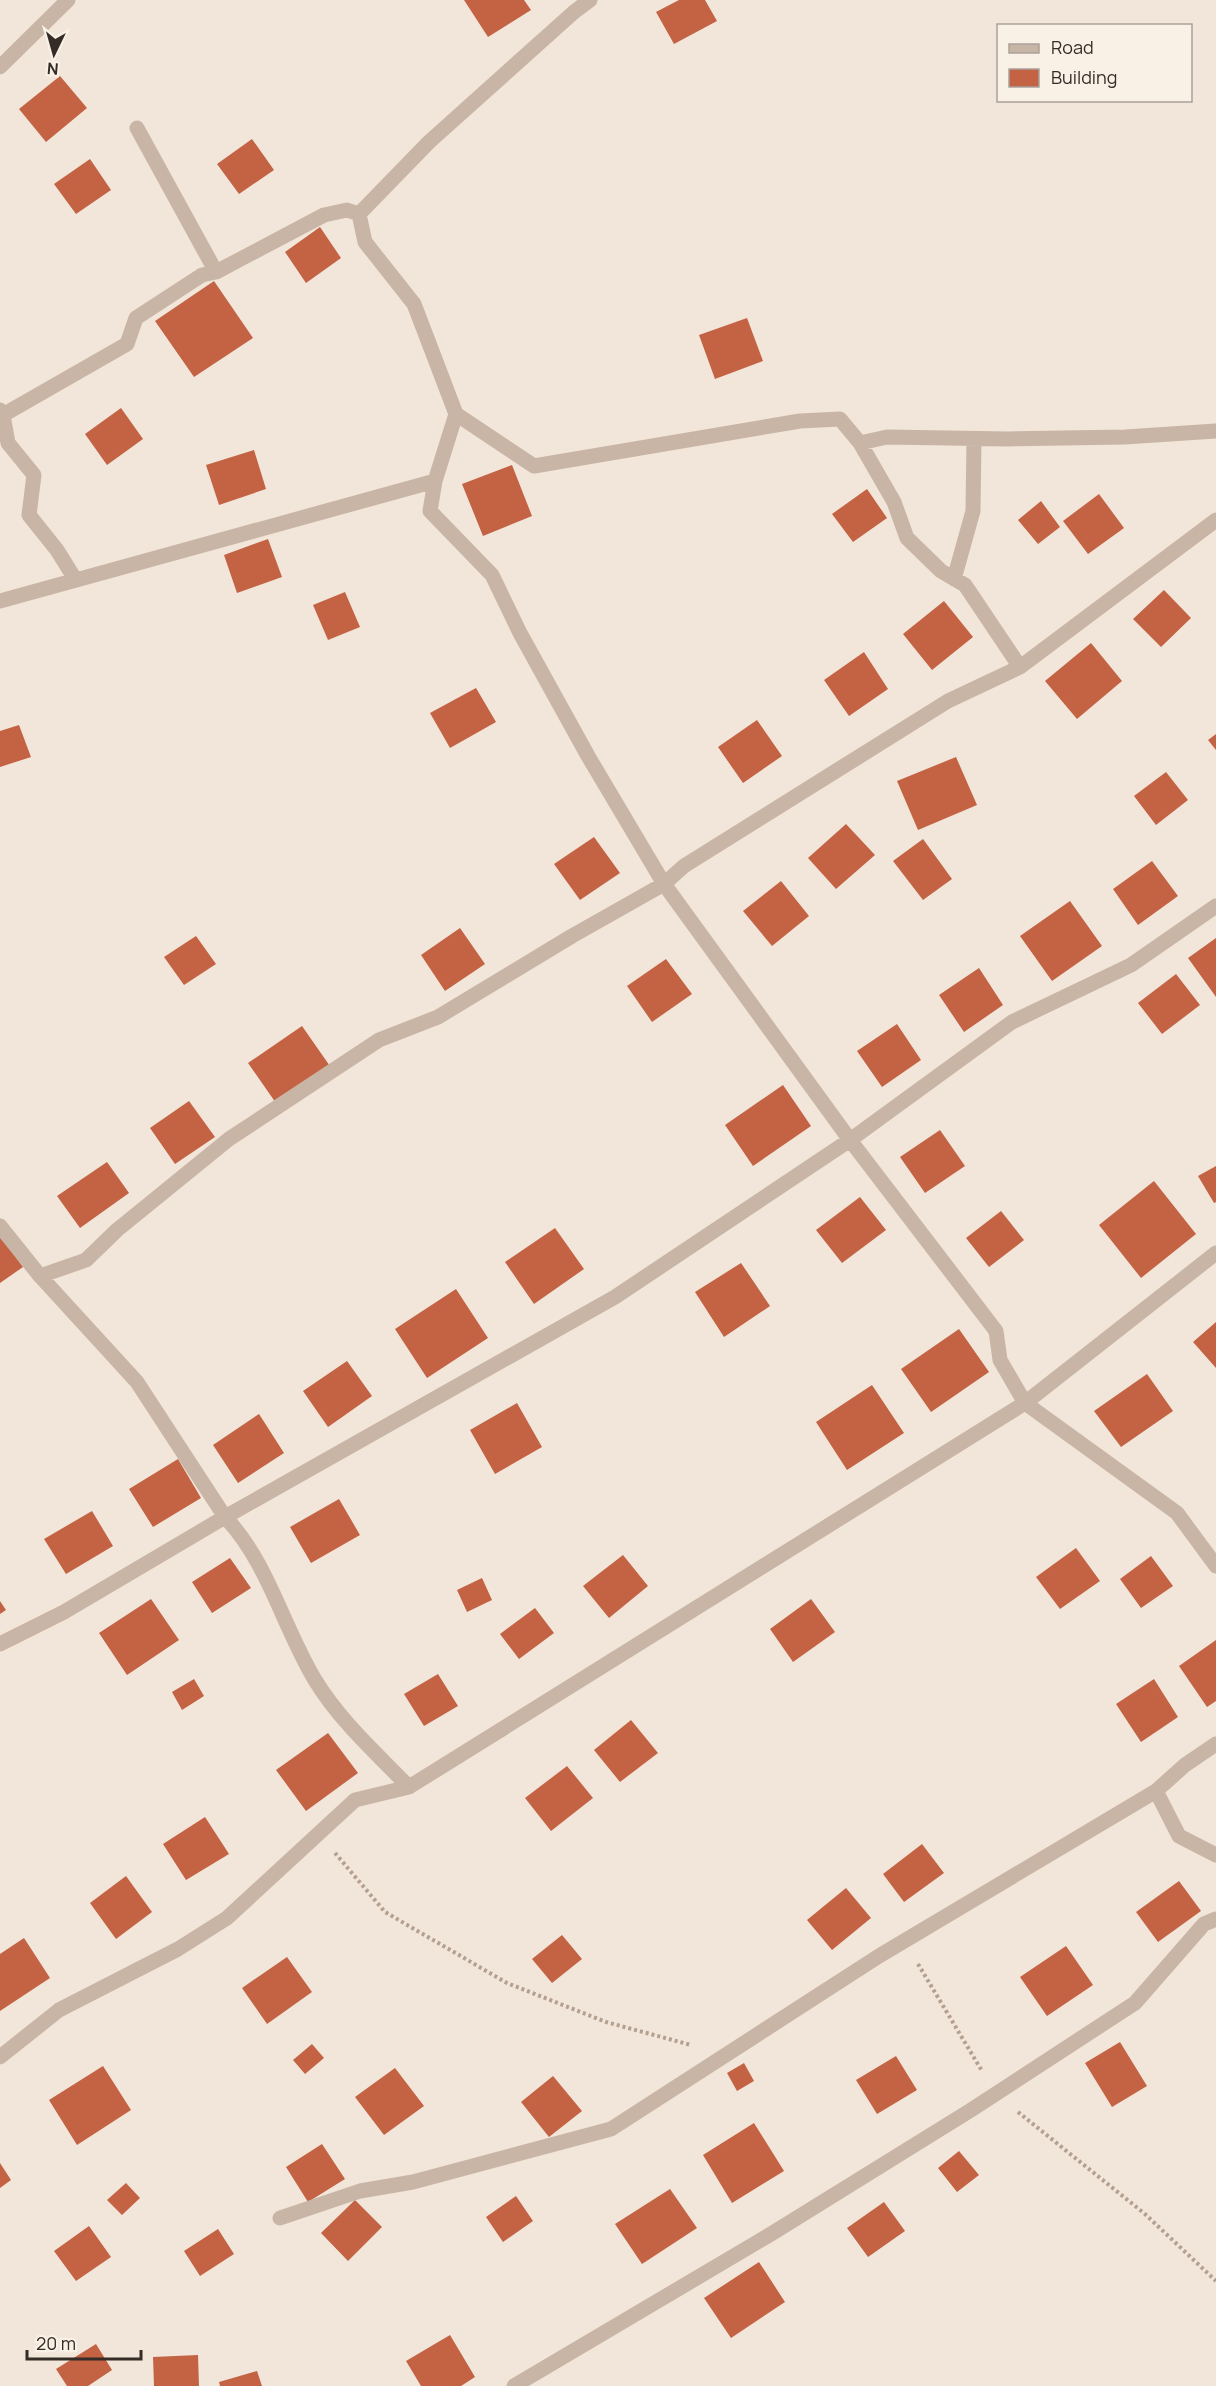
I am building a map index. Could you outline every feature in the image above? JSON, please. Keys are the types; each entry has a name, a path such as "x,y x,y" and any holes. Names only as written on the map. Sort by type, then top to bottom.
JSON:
{"street":[{"path":"0,67 68,0"},
{"path":"359,214 429,142 590,0"},
{"path":"137,128 216,272"},
{"path":"75,579 57,550 29,515 34,475 8,443 2,413 126,344 136,318 202,275 216,272 324,214 347,210 359,214"},
{"path":"359,214 365,242 414,304 456,414 534,466 800,421 840,419 860,443 894,502 907,538 941,571 965,585 1020,667"},
{"path":"456,414 435,481 429,511 492,575 520,633 582,745 664,884 850,1140 996,1331 1000,1360 1025,1403 1177,1513 1216,1566"},
{"path":"860,443 887,437 974,439 1125,437 1216,431"},
{"path":"954,579 973,511 974,439"},
{"path":"0,601 435,481"},
{"path":"40,1276 86,1260 117,1230 229,1139 380,1040 438,1017 572,936 664,884 684,866 948,701 1020,667 1216,520"},
{"path":"0,1644 63,1612 225,1516 615,1298 850,1140 1012,1023 1131,964 1216,906"},
{"path":"0,1226 40,1276 137,1382 225,1516 243,1535 295,1644 337,1713 409,1786"},
{"path":"0,2057 59,2010 178,1949 227,1918 355,1800 409,1786 1025,1403 1216,1253"},
{"path":"280,2218 360,2191 413,2182 610,2129 904,1941 1156,1791 1185,1765 1216,1744"},
{"path":"1156,1791 1179,1836 1216,1855"},
{"path":"514,2386 771,2234 996,2094 1135,2003 1204,1924 1216,1919"}],"path":[{"path":"318,1834 385,1912 507,1983 606,2022 726,2054"},
{"path":"904,1941 996,2094 1145,2214 1216,2281"}],"building":[{"path":"464,0 524,0 531,10 488,37"},
{"path":"679,0 705,0 717,21 674,44 656,12"},
{"path":"60,76 87,108 46,142 19,109"},
{"path":"252,139 274,170 239,194 217,164"},
{"path":"90,159 111,190 76,214 54,184"},
{"path":"320,227 341,258 306,283 285,252"},
{"path":"214,281 253,338 194,377 155,321"},
{"path":"747,318 763,361 715,379 699,335"},
{"path":"121,408 143,439 107,465 85,434"},
{"path":"254,450 266,489 219,505 206,465"},
{"path":"512,465 532,516 483,536 462,484"},
{"path":"867,489 887,518 853,542 832,514"},
{"path":"1099,494 1124,528 1088,554 1063,521"},
{"path":"1041,501 1060,527 1038,544 1018,520"},
{"path":"268,539 282,577 237,593 224,555"},
{"path":"1164,590 1191,618 1161,647 1133,619"},
{"path":"345,592 360,627 328,640 313,605"},
{"path":"944,601 973,637 932,670 903,634"},
{"path":"1091,643 1122,681 1077,719 1045,681"},
{"path":"864,652 888,689 849,716 824,680"},
{"path":"476,688 496,722 450,748 430,713"},
{"path":"757,720 782,756 743,783 718,747"},
{"path":"19,725 31,757 0,767 0,731"},
{"path":"1216,734 1216,750 1208,740"},
{"path":"956,757 977,805 918,830 897,781"},
{"path":"1166,772 1188,800 1156,825 1134,796"},
{"path":"846,824 875,855 836,889 808,858"},
{"path":"594,837 620,873 580,900 554,864"},
{"path":"923,839 952,879 923,900 893,861"},
{"path":"1152,861 1178,896 1138,925 1113,889"},
{"path":"781,881 809,916 772,946 743,911"},
{"path":"1070,901 1102,946 1052,981 1020,936"},
{"path":"460,928 485,964 445,991 421,955"},
{"path":"196,936 216,964 184,985 164,957"},
{"path":"1216,938 1216,997 1188,958"},
{"path":"666,959 692,994 652,1022 627,986"},
{"path":"979,968 1003,1005 964,1032 939,995"},
{"path":"1176,974 1200,1005 1162,1034 1138,1003"},
{"path":"897,1024 921,1060 882,1087 857,1051"},
{"path":"302,1026 332,1069 278,1106 248,1063"},
{"path":"783,1085 811,1126 753,1166 725,1125"},
{"path":"189,1101 215,1137 175,1164 150,1128"},
{"path":"940,1130 965,1166 925,1193 900,1157"},
{"path":"107,1162 129,1193 80,1228 57,1196"},
{"path":"1216,1166 1216,1202 1214,1203 1198,1176"},
{"path":"1154,1181 1196,1234 1141,1278 1099,1225"},
{"path":"860,1197 886,1230 842,1263 816,1230"},
{"path":"1001,1211 1024,1240 989,1267 966,1238"},
{"path":"555,1228 584,1269 534,1304 505,1262"},
{"path":"0,1235 23,1267 0,1283"},
{"path":"741,1263 770,1306 724,1337 695,1292"},
{"path":"456,1289 488,1338 427,1378 395,1329"},
{"path":"1216,1322 1216,1368 1193,1342"},
{"path":"959,1329 989,1372 931,1412 901,1369"},
{"path":"347,1361 372,1396 328,1427 303,1391"},
{"path":"1147,1374 1173,1411 1121,1447 1094,1411"},
{"path":"872,1385 904,1433 847,1470 816,1422"},
{"path":"517,1403 542,1447 495,1474 470,1430"},
{"path":"259,1414 284,1453 238,1483 213,1445"},
{"path":"178,1459 201,1498 153,1527 129,1489"},
{"path":"339,1499 360,1535 311,1563 290,1527"},
{"path":"92,1511 113,1546 66,1574 44,1539"},
{"path":"1076,1548 1100,1581 1060,1609 1036,1577"},
{"path":"623,1555 648,1586 609,1618 583,1586"},
{"path":"1151,1556 1173,1586 1141,1608 1120,1579"},
{"path":"230,1558 251,1588 212,1613 192,1582"},
{"path":"482,1578 492,1600 467,1612 457,1590"},
{"path":"151,1599 179,1640 127,1675 99,1633"},
{"path":"811,1599 835,1632 793,1662 770,1629"},
{"path":"0,1601 6,1610 0,1614"},
{"path":"535,1608 554,1633 519,1659 500,1634"},
{"path":"1216,1640 1216,1701 1207,1707 1179,1666"},
{"path":"438,1674 458,1706 424,1726 404,1694"},
{"path":"194,1679 204,1696 182,1710 172,1692"},
{"path":"1154,1679 1178,1717 1141,1742 1116,1704"},
{"path":"631,1720 658,1753 620,1782 594,1750"},
{"path":"328,1733 358,1773 306,1811 276,1770"},
{"path":"567,1766 593,1798 551,1831 525,1798"},
{"path":"205,1817 229,1854 186,1880 163,1844"},
{"path":"922,1844 944,1873 904,1902 883,1874"},
{"path":"126,1876 152,1912 116,1939 90,1903"},
{"path":"1179,1881 1201,1911 1158,1942 1136,1912"},
{"path":"846,1888 871,1918 832,1950 807,1920"},
{"path":"562,1935 582,1959 552,1983 532,1959"},
{"path":"24,1938 50,1978 0,2011 0,1954"},
{"path":"1066,1946 1093,1985 1047,2016 1020,1977"},
{"path":"287,1957 312,1992 267,2024 242,1988"},
{"path":"1120,2042 1147,2086 1112,2107 1085,2063"},
{"path":"312,2044 324,2058 305,2074 293,2060"},
{"path":"896,2056 917,2090 877,2114 856,2080"},
{"path":"744,2063 754,2081 737,2091 727,2073"},
{"path":"103,2066 131,2110 77,2145 49,2100"},
{"path":"395,2068 424,2106 384,2135 355,2097"},
{"path":"553,2076 582,2111 549,2137 521,2102"},
{"path":"754,2123 784,2171 732,2203 703,2155"},
{"path":"322,2144 345,2179 308,2202 286,2167"},
{"path":"959,2151 979,2175 957,2192 938,2168"},
{"path":"0,2163 11,2180 0,2188"},
{"path":"126,2183 140,2198 122,2215 107,2200"},
{"path":"670,2189 697,2228 642,2264 615,2224"},
{"path":"516,2196 533,2221 503,2242 486,2217"},
{"path":"355,2200 382,2227 348,2261 321,2233"},
{"path":"884,2202 905,2231 868,2257 847,2228"},
{"path":"89,2226 111,2257 76,2281 54,2251"},
{"path":"218,2229 234,2254 200,2276 184,2251"},
{"path":"759,2262 785,2302 731,2338 704,2298"},
{"path":"450,2335 475,2377 461,2386 421,2386 406,2361"},
{"path":"96,2344 112,2370 88,2386 67,2386 56,2369"},
{"path":"198,2355 199,2386 154,2386 153,2357"},
{"path":"257,2371 262,2386 220,2386 219,2382"}]}
